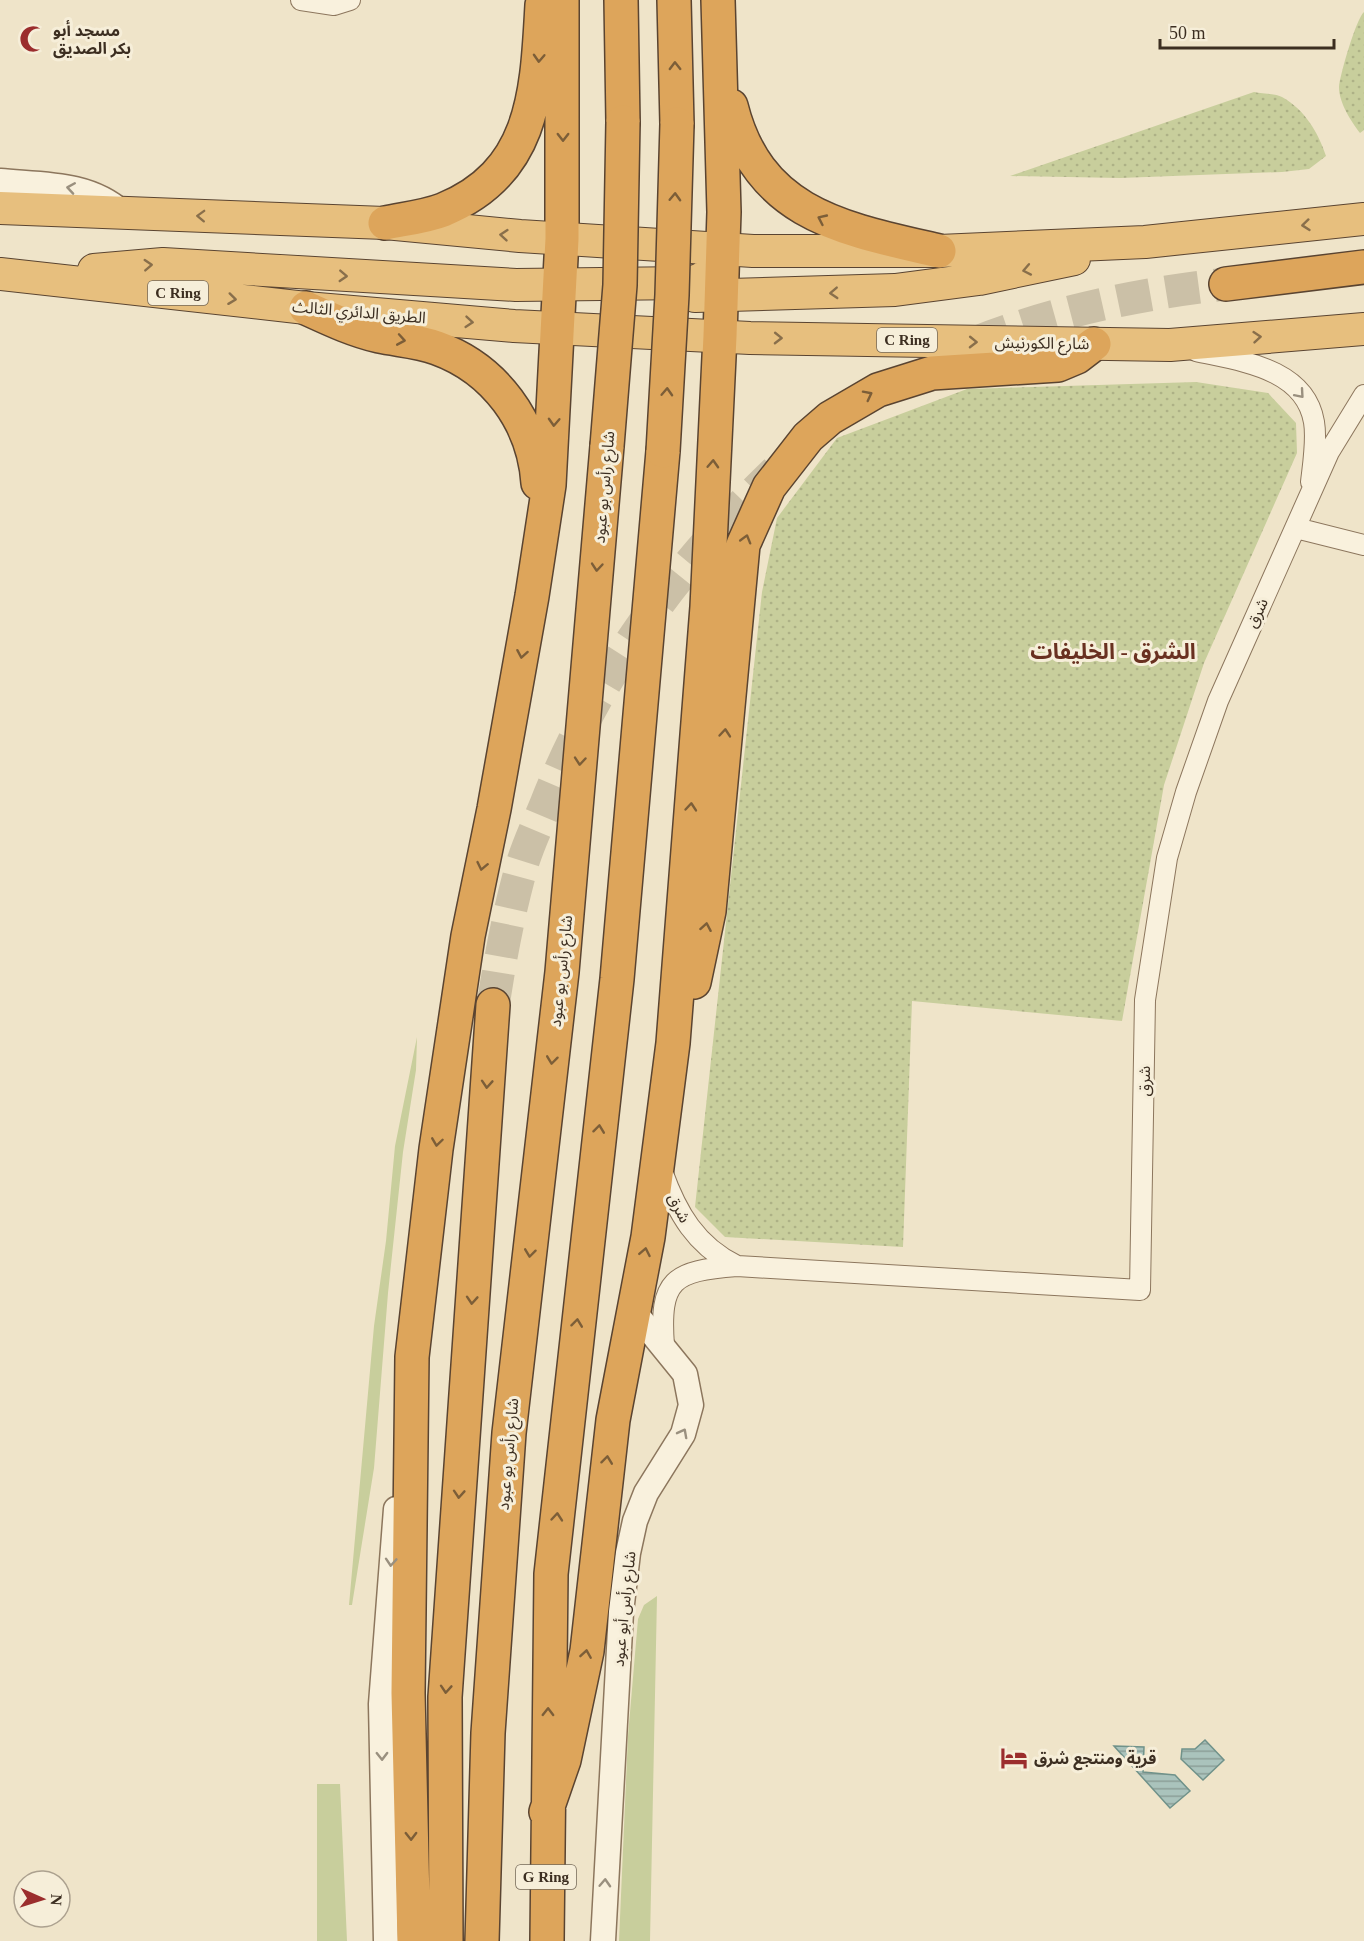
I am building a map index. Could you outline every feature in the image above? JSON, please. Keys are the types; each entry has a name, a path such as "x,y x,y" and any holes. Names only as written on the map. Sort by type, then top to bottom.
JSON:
{"highway":[{"path":"385,223 441,211 458,203 487,182 511,154 529,119 534,100 542,0"},
{"path":"414,1941 408,1693 412,1357 436,1149 468,936 494,809 532,596 549,485 562,239 562,0"},
{"name":"شارع رأس بو عبود","path":"482,1941 488,1733 509,1433 562,972 620,285 623,122 621,0"},
{"path":"546,1812 551,1574 617,979 663,451 672,295 677,124 674,0"},
{"path":"546,1812 564,1760 587,1651 613,1420 659,1163 672,1043 707,607 720,336 723,249 718,0"},
{"path":"720,54 740,135 762,174 783,195 807,212 833,224 939,251"},
{"path":"0,208 385,223 562,239 723,249 939,251 1145,242 1364,219"},
{"path":"557,328 568,308 581,299 895,290 1014,273 1145,242"},
{"path":"49,278 110,267 163,264 560,286 694,282 711,272 723,249"},
{"path":"1226,284 1364,267"},
{"name":"الطريق الدائري الثالث","path":"0,274 306,308 557,328 720,336"},
{"path":"306,308 353,328 450,353 478,370 504,394 522,424 536,467 538,493 532,596"},
{"name":"شارع الكورنيش","path":"720,336 1170,345 1364,329"},
{"path":"672,1043 695,978 709,911 744,545 769,487 808,437 830,418 878,390 932,373 1058,366 1077,357 1094,344"},
{"path":"446,1941 445,1697 493,1005"},
{"name":"G Ring","path":"546,1812 547,1941"}],"street":[{"path":"301,0 334,5 350,0"},
{"path":"0,181 80,189 103,198 123,213"},
{"name":"شرق","path":"1170,345 1257,364 1285,377 1306,398 1314,423 1309,499"},
{"name":"شرق","path":"664,1346 662,1314 665,1297 675,1283 689,1272 737,1266 1140,1290 1145,1000 1167,858 1186,792 1218,701 1329,452 1364,395"},
{"path":"1296,528 1364,545"},
{"name":"شرق","path":"659,1163 672,1201 693,1233 706,1246 737,1266"},
{"name":"شارع رأس أبو عبود","path":"603,1941 621,1624 628,1553 635,1521 646,1493 683,1434 692,1405 685,1374 633,1310"},
{"path":"386,1941 381,1704 392,1548 412,1357"}],"green space":[{"path":"1364,12 1364,130 1360,133 1343,105 1339,87 1353,36"},
{"path":"1254,92 1279,96 1297,108 1315,130 1326,156 1309,169 1282,172 1120,178 1010,176"},
{"path":"1196,382 1268,393 1296,423 1297,453 1204,663 1164,785 1122,1021 912,1001 903,1247 725,1237 695,1207 762,592 777,518 837,438 967,389"},
{"path":"417,1037 416,1070 403,1152 388,1293 374,1468 352,1605 349,1605 374,1326 386,1241 395,1146"},
{"path":"657,1596 650,1941 619,1941 628,1736 638,1619 644,1605"},
{"path":"317,1784 340,1784 347,1941 317,1941"}],"water":[{"path":"1205,1740 1224,1760 1203,1780 1181,1759 1182,1749 1195,1749"},
{"path":"1114,1746 1144,1747 1143,1772 1175,1775 1190,1791 1170,1808"}],"tunnel":[{"path":"977,342 1069,312 1163,292 1226,284"},
{"path":"493,1005 501,955 522,863 567,756 590,710 615,667 673,585 739,508 776,471"}],"place":[{"name":"مسجد أبو بكر الصديق","path":"33,39"},
{"name":"قرية ومنتجع شرق","path":"1014,1758"}],"district":[{"name":"الشرق - الخليفات","path":"1113,651"}]}
